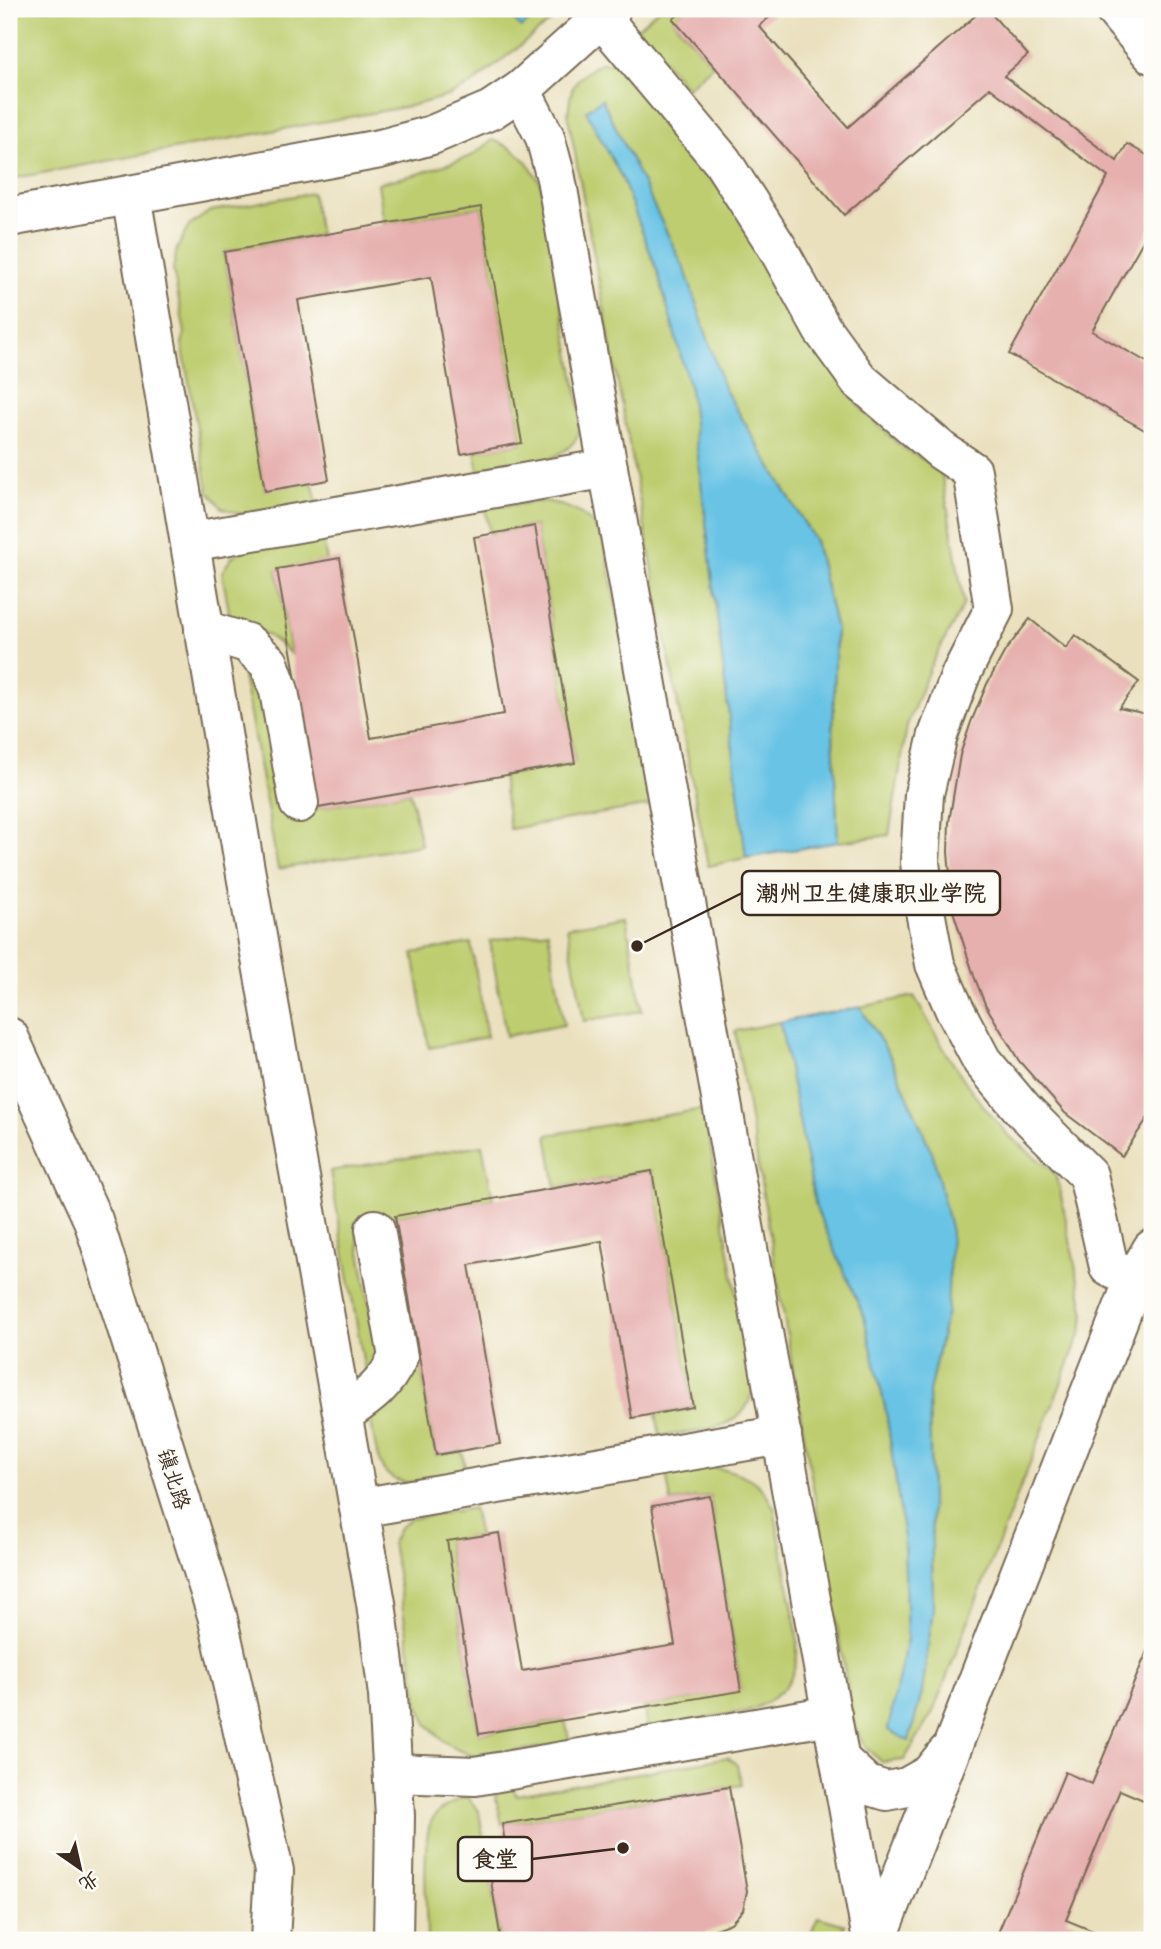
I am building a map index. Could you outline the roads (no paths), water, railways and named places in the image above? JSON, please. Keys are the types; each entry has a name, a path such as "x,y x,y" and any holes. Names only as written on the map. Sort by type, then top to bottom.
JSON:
{"street":[{"path":"1114,9 1152,54"},
{"path":"9,217 380,149 432,135 491,110 521,90 606,13 722,161 777,247 822,329 859,380 942,452 972,471 995,609 961,674 938,735 924,794 920,862 935,964 982,1061 1023,1110 1088,1175 1108,1267 1143,1264 874,1940"},
{"path":"521,90 545,137 556,177 874,1940"},
{"path":"131,195 245,869 376,1603 388,1695 393,1773 393,1940"},
{"path":"190,542 608,468"},
{"path":"204,630 247,643 269,663 279,691 299,803"},
{"name":"镇北路","path":"9,1037 93,1220 217,1615 274,1871 270,1940"},
{"path":"343,1414 370,1395 390,1374 398,1357 375,1229"},
{"path":"359,1508 782,1435"},
{"path":"393,1773 475,1776 832,1715"},
{"path":"840,1760 867,1785 887,1791 907,1787 930,1774 953,1744"}],"water":[{"path":"504,9 543,9 544,10 521,28"},
{"path":"602,99 686,272 724,388 815,541 836,630 833,732 838,842 746,858 690,389 658,273 622,178 586,111"},
{"path":"860,1007 891,1058 933,1155 951,1232 947,1311 929,1392 933,1609 922,1692 909,1741 888,1730 907,1639 904,1538 886,1411 864,1316 816,1208 780,1022"}],"place":[{"name":"潮州卫生健康职业学院","path":"637,946"},
{"name":"食堂","path":"623,1848"}]}
